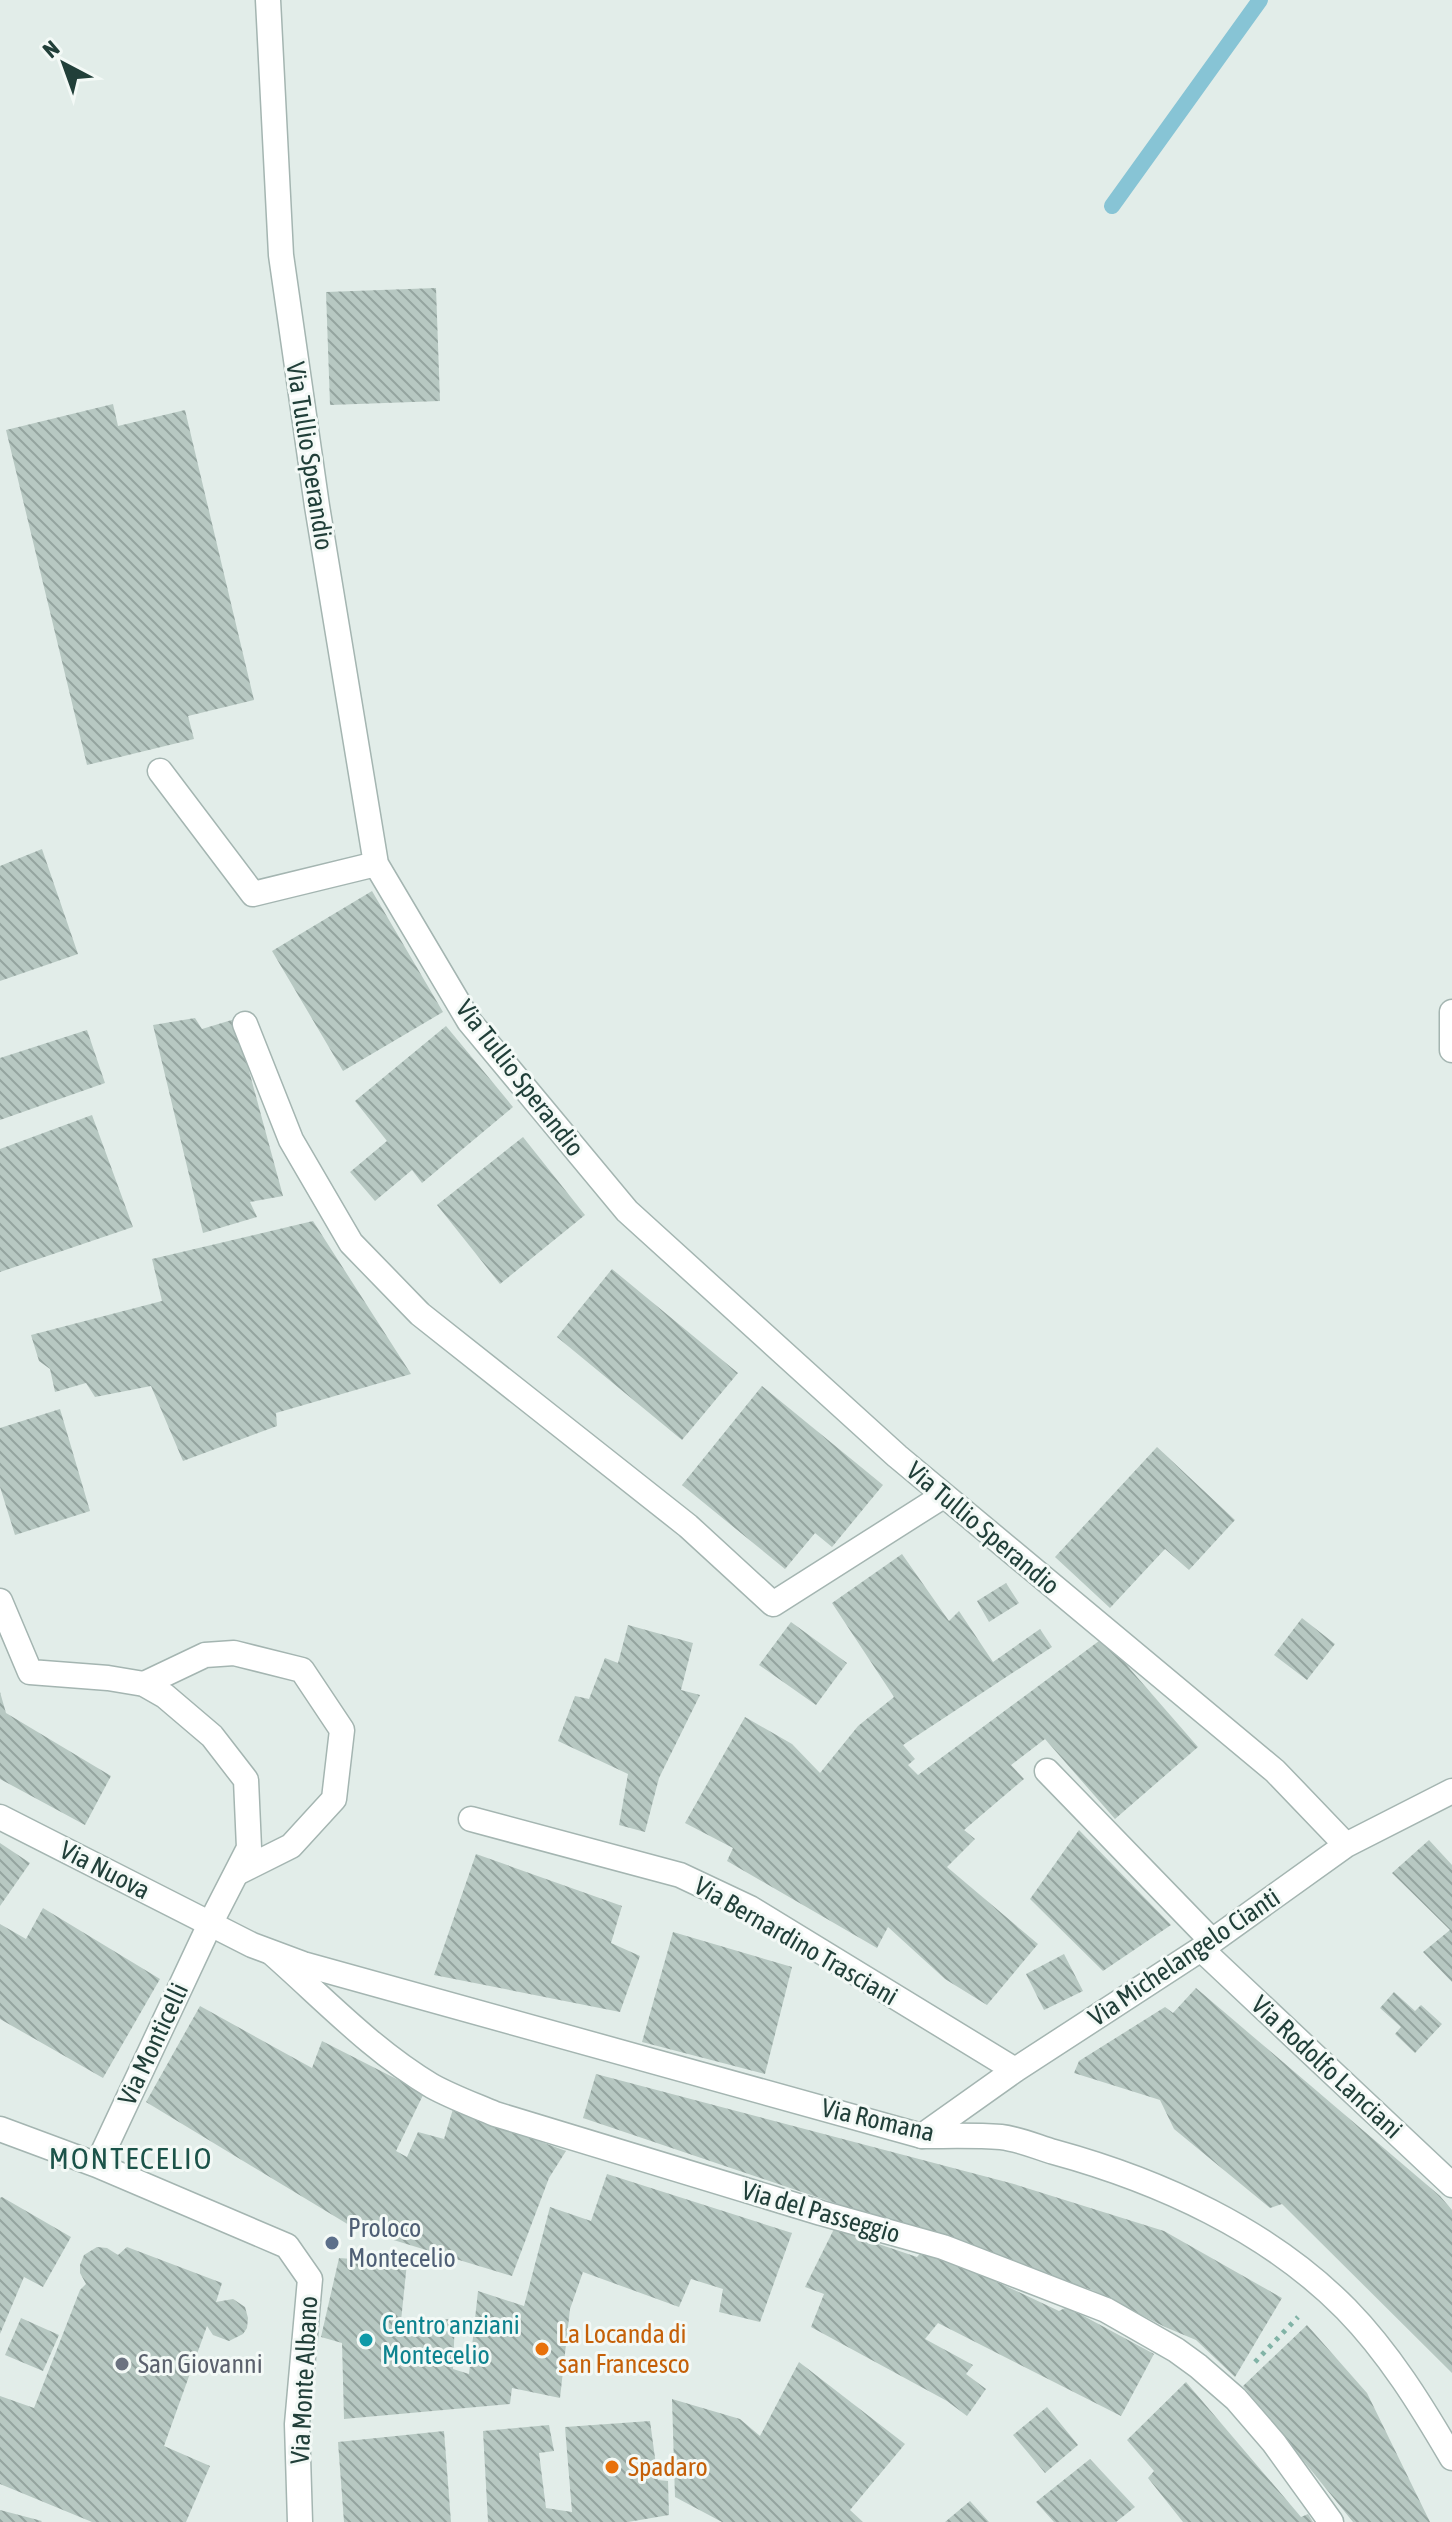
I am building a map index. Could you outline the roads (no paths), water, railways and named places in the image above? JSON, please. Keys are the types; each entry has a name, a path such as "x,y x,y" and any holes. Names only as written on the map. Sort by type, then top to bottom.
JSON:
{"street":[{"name":"Via Tullio Sperandio","path":"268,0 281,255 320,521 376,864 469,1021 627,1211 943,1496 1275,1771 1346,1845"},
{"path":"160,771 253,894 376,864"},
{"path":"1452,1012 1452,1050"},
{"path":"245,1024 291,1140 351,1243 420,1314 688,1526 773,1604 943,1496"},
{"path":"0,1601 30,1672 144,1684 205,1655 234,1653 302,1670 342,1730 334,1799 291,1846 237,1873"},
{"name":"Via Monticelli","path":"97,2165 249,1848 246,1780 212,1736 165,1696 144,1684"},
{"name":"Via Rodolfo Lanciani","path":"1047,1771 1206,1945 1452,2185"},
{"name":"Via Michelangelo Cianti","path":"922,2136 1015,2070 1206,1945 1346,1845 1452,1791"},
{"name":"Via Nuova","path":"0,1817 210,1924"},
{"name":"Via Bernardino Trasciani","path":"471,1819 680,1875 750,1908 1015,2070"},
{"name":"Via Romana","path":"210,1924 273,1954 922,2136 1003,2137 1156,2186 1234,2225 1279,2254 1345,2308 1385,2354 1452,2458"},
{"name":"Via del Passeggio","path":"273,1954 397,2062 434,2087 464,2101 792,2204 943,2247 1106,2310 1176,2350 1226,2391 1274,2443 1331,2522"},
{"path":"0,2129 97,2165"},
{"name":"Via Monte Albano","path":"97,2165 287,2246 310,2279 297,2424 300,2522"}],"waterway":[{"path":"1112,206 1260,0"}],"place":[{"name":"Proloco Montecelio","path":"332,2243"},
{"name":"Centro anziani Montecelio","path":"366,2340"},
{"name":"La Locanda di san Francesco","path":"542,2349"},
{"name":"San Giovanni","path":"122,2364"},
{"name":"Spadaro","path":"612,2467"}],"district":[{"name":"MONTECELIO","path":"131,2158"}]}
